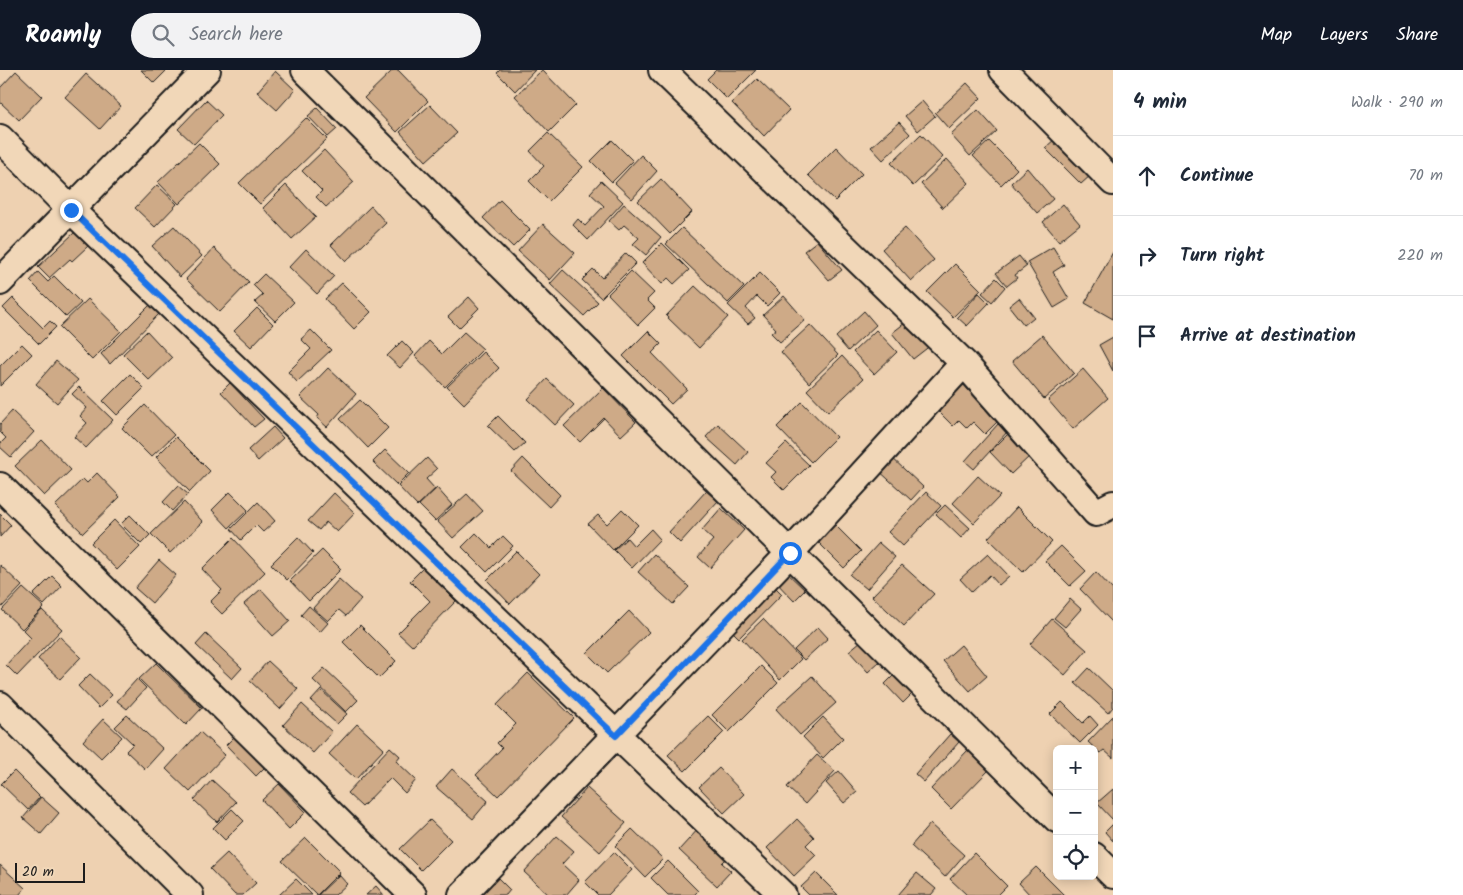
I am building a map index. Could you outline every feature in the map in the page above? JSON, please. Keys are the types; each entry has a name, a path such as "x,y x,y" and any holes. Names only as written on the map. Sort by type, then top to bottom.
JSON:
{"street":[{"path":"0,282 207,70"},
{"path":"305,70 1053,815"},
{"path":"662,70 964,363 1096,512 1113,504"},
{"path":"1003,70 1113,182"},
{"path":"0,138 71,210 783,895"},
{"path":"462,895 790,553 964,363"},
{"path":"0,486 413,895"},
{"path":"0,705 190,895"},
{"path":"1098,860 1113,875"}],"building":[{"path":"141,70 167,70 154,83"},
{"path":"393,70 398,70 428,101 397,132 364,98"},
{"path":"500,70 535,70 515,91 497,73"},
{"path":"542,70 576,105 549,132 515,96"},
{"path":"716,70 756,70 727,99 707,79"},
{"path":"16,71 42,96 19,120 0,102 0,88"},
{"path":"275,71 295,90 277,110 257,92"},
{"path":"86,74 121,106 100,129 65,97"},
{"path":"757,79 789,110 764,136 732,103"},
{"path":"967,83 981,98 949,129 935,113"},
{"path":"206,100 222,115 194,144 178,129"},
{"path":"922,101 935,116 918,131 905,116"},
{"path":"430,105 457,133 426,161 400,132"},
{"path":"317,108 337,129 328,137 308,116"},
{"path":"978,110 997,131 970,156 951,135"},
{"path":"306,118 327,139 260,204 239,183"},
{"path":"899,122 910,134 883,160 871,147"},
{"path":"548,133 583,167 549,201 529,181 544,166 530,151"},
{"path":"921,134 943,157 913,186 891,163"},
{"path":"1056,138 1091,175 1081,184 1045,148"},
{"path":"612,140 633,161 612,182 591,161"},
{"path":"989,141 1017,169 1001,185 973,156"},
{"path":"199,143 220,164 179,204 158,182"},
{"path":"836,147 862,174 835,201 808,175"},
{"path":"324,150 354,182 326,207 316,197 322,191 302,171"},
{"path":"641,155 657,171 632,199 615,183"},
{"path":"947,159 969,183 943,208 921,184"},
{"path":"1027,168 1053,199 1037,213 1011,183"},
{"path":"661,179 692,212 670,234 638,201"},
{"path":"601,181 623,202 588,240 573,225 578,219 585,226 604,206 590,193"},
{"path":"157,185 177,204 155,227 135,208"},
{"path":"286,185 316,217 292,239 263,208"},
{"path":"500,200 530,230 513,247 483,218"},
{"path":"624,204 661,237 646,255 633,244 639,238 624,225 619,230 609,221"},
{"path":"1063,204 1080,224 1059,241 1043,222"},
{"path":"371,206 386,223 346,261 331,245"},
{"path":"543,224 575,253 550,280 518,251"},
{"path":"174,226 202,256 180,277 152,246"},
{"path":"682,228 744,287 728,303 666,244"},
{"path":"905,228 934,260 911,281 882,249"},
{"path":"75,232 88,246 49,278 38,267"},
{"path":"817,241 842,270 829,280 804,251"},
{"path":"662,243 689,270 674,284 668,278 662,284 642,263"},
{"path":"1053,247 1064,265 1053,272 1069,299 1054,308 1027,262"},
{"path":"214,248 249,282 220,312 186,279"},
{"path":"306,249 334,276 317,294 289,267"},
{"path":"1113,252 1113,319 1085,303"},
{"path":"626,253 636,263 601,298 582,280 593,269 602,278"},
{"path":"1019,256 1027,266 1015,275 1017,278 1007,286 996,273"},
{"path":"955,264 981,290 953,317 927,292"},
{"path":"563,270 598,302 584,316 550,284"},
{"path":"631,271 654,293 647,300 655,308 638,325 608,294"},
{"path":"38,272 48,282 54,276 81,303 66,317 30,281"},
{"path":"760,273 780,293 767,306 757,296 746,308 755,318 748,324 728,305"},
{"path":"264,274 294,302 275,321 255,302 263,295 253,285"},
{"path":"996,278 1005,287 992,302 982,293"},
{"path":"342,283 371,312 354,329 325,299"},
{"path":"695,286 728,317 699,348 666,316"},
{"path":"979,293 989,303 967,326 957,317"},
{"path":"784,296 805,320 780,342 771,333 776,329 763,315"},
{"path":"469,297 479,308 459,328 448,317"},
{"path":"13,298 43,328 50,321 56,327 39,344 3,308"},
{"path":"1019,298 1034,317 1024,325 1009,306"},
{"path":"88,299 121,331 92,360 59,327"},
{"path":"151,304 160,313 110,364 101,354"},
{"path":"257,308 273,324 251,347 234,331"},
{"path":"864,311 876,325 848,351 836,337"},
{"path":"910,319 931,345 913,359 892,333"},
{"path":"810,325 838,355 809,383 781,352"},
{"path":"311,330 331,350 297,382 288,372 311,349 301,339"},
{"path":"876,330 897,352 874,374 853,352"},
{"path":"147,331 172,358 149,380 123,354"},
{"path":"648,331 661,344 652,353 687,389 671,404 623,356"},
{"path":"464,332 483,349 445,387 415,356 429,341 442,354"},
{"path":"1042,335 1074,373 1044,399 1012,361"},
{"path":"1113,337 1113,371 1099,345"},
{"path":"402,341 414,353 400,368 387,356"},
{"path":"22,344 32,354 0,386 0,366"},
{"path":"483,352 499,368 464,404 447,387"},
{"path":"842,356 863,379 828,412 807,390"},
{"path":"56,361 78,380 57,403 36,384"},
{"path":"328,368 356,394 327,427 317,418 319,415 300,397"},
{"path":"1083,369 1108,398 1073,429 1048,400"},
{"path":"130,374 144,388 117,415 103,401"},
{"path":"547,379 574,405 555,425 528,399"},
{"path":"960,381 998,421 985,434 973,422 967,428 959,420 953,426 934,407"},
{"path":"230,383 264,419 254,427 221,392"},
{"path":"79,387 113,420 86,448 74,437 87,423 80,416 87,408 72,394"},
{"path":"603,388 636,422 621,436 604,418 580,442 564,426"},
{"path":"360,400 388,428 368,448 340,419"},
{"path":"802,402 836,437 811,462 777,427"},
{"path":"145,405 174,435 151,457 122,428"},
{"path":"12,411 34,432 11,457 0,447 0,444 6,438 0,432 0,424"},
{"path":"498,416 525,443 515,452 488,426"},
{"path":"718,424 748,452 737,465 706,437"},
{"path":"998,424 1007,432 974,469 965,461"},
{"path":"273,427 283,438 258,461 248,450"},
{"path":"1009,433 1031,455 1011,474 990,452"},
{"path":"176,437 210,471 190,492 156,457"},
{"path":"42,440 71,470 44,496 15,466"},
{"path":"786,443 809,465 784,490 771,477 776,472 766,463"},
{"path":"385,450 409,473 397,485 373,462"},
{"path":"889,455 923,487 911,500 877,469"},
{"path":"427,458 437,469 426,479 435,489 417,506 398,486"},
{"path":"523,458 560,495 549,507 511,471"},
{"path":"97,473 120,497 83,533 55,506 83,479 87,483"},
{"path":"978,476 1000,496 974,523 953,503"},
{"path":"178,486 188,494 172,511 163,502"},
{"path":"437,488 452,505 435,521 419,505"},
{"path":"706,491 718,501 680,543 669,532"},
{"path":"230,492 248,510 229,528 212,510"},
{"path":"926,492 941,506 903,546 888,532"},
{"path":"334,493 355,513 337,532 326,522 319,530 308,521"},
{"path":"467,494 483,511 453,538 437,521"},
{"path":"184,502 203,522 170,553 151,534"},
{"path":"258,502 275,521 263,532 256,525 241,540 231,529"},
{"path":"945,505 970,528 961,538 936,514"},
{"path":"1017,507 1052,542 1023,572 988,538"},
{"path":"721,508 744,530 710,568 698,557 713,540 702,530"},
{"path":"622,509 638,525 613,550 588,524 598,515 607,524"},
{"path":"0,514 11,525 0,537"},
{"path":"130,515 150,535 141,544 121,524"},
{"path":"114,520 140,547 117,570 91,543"},
{"path":"831,521 861,551 844,568 814,538"},
{"path":"651,529 660,539 632,568 614,550 627,538 634,546"},
{"path":"476,533 491,548 503,536 513,546 487,572 462,547"},
{"path":"298,537 313,553 287,580 271,564"},
{"path":"233,538 265,572 222,614 210,602 222,590 202,569"},
{"path":"879,543 895,557 867,589 850,575"},
{"path":"1061,546 1086,571 1070,586 1045,561"},
{"path":"322,550 341,569 309,601 290,581"},
{"path":"516,551 539,574 510,604 487,580"},
{"path":"654,554 689,587 673,604 638,572"},
{"path":"988,554 1009,576 999,585 990,575 972,592 960,579"},
{"path":"159,560 176,575 152,603 135,588"},
{"path":"0,565 22,586 1,608 0,607"},
{"path":"902,565 934,594 904,626 872,596"},
{"path":"423,568 456,601 412,646 398,633 430,601 410,581"},
{"path":"783,569 805,590 794,601 773,579"},
{"path":"1096,572 1113,590 1113,623 1080,589"},
{"path":"52,576 62,586 44,605 33,595"},
{"path":"339,579 361,599 346,616 339,610 328,621 313,608"},
{"path":"771,583 782,594 739,638 727,626"},
{"path":"23,588 44,607 22,629 2,610"},
{"path":"261,589 290,621 273,636 244,604"},
{"path":"1070,599 1081,609 1065,627 1054,618"},
{"path":"309,606 328,623 320,632 301,615"},
{"path":"42,610 62,629 17,676 6,665 31,638 23,630"},
{"path":"629,611 649,632 607,673 587,653"},
{"path":"763,619 801,659 780,680 742,639"},
{"path":"1052,619 1087,650 1065,675 1030,644"},
{"path":"360,625 396,661 379,678 343,642"},
{"path":"818,627 828,638 804,660 794,650"},
{"path":"206,634 242,668 232,679 196,645"},
{"path":"59,636 81,657 60,679 38,659"},
{"path":"861,641 880,661 868,672 849,651"},
{"path":"961,645 987,676 970,691 943,661"},
{"path":"268,661 298,689 280,709 250,681"},
{"path":"156,663 202,708 186,725 139,679"},
{"path":"761,666 778,683 729,732 712,715"},
{"path":"324,668 358,700 346,712 313,680"},
{"path":"1089,668 1113,691 1113,707 1108,713 1075,683"},
{"path":"528,673 574,718 498,796 476,775 502,748 497,743 516,724 497,705"},
{"path":"90,674 112,695 99,708 78,686"},
{"path":"895,674 913,693 903,703 885,684"},
{"path":"812,676 836,703 800,735 776,709"},
{"path":"137,679 146,688 127,709 117,701"},
{"path":"321,690 347,714 337,724 311,701"},
{"path":"1062,702 1083,723 1090,716 1098,725 1080,743 1050,714"},
{"path":"302,704 332,732 313,753 283,725"},
{"path":"127,715 163,749 145,769 126,751 133,744 115,727"},
{"path":"708,716 724,732 685,771 668,755"},
{"path":"1113,716 1113,758 1104,750 1100,753 1098,745 1091,745 1088,742"},
{"path":"823,717 843,738 823,758 803,737"},
{"path":"103,719 122,737 101,758 83,741"},
{"path":"357,724 384,749 356,779 329,754"},
{"path":"200,732 225,755 190,792 166,769"},
{"path":"950,734 959,742 924,782 915,774"},
{"path":"236,735 267,765 256,776 226,745"},
{"path":"390,747 400,756 396,761 416,780 405,793 390,778 362,807 347,793"},
{"path":"968,750 989,770 951,809 931,789"},
{"path":"817,755 835,771 805,804 787,787"},
{"path":"719,768 744,794 724,813 699,787"},
{"path":"452,769 488,801 473,819 436,787"},
{"path":"14,771 40,797 28,810 1,784"},
{"path":"839,771 857,792 844,803 826,783"},
{"path":"212,780 236,802 217,822 194,800"},
{"path":"279,784 306,812 289,829 262,800"},
{"path":"587,788 626,823 600,852 561,817"},
{"path":"1113,789 1113,820 1098,804"},
{"path":"41,797 59,813 41,834 23,818"},
{"path":"232,809 244,821 225,840 213,828"},
{"path":"797,819 814,837 806,845 816,855 794,876 767,848"},
{"path":"430,820 451,840 421,870 400,849"},
{"path":"930,824 964,855 945,877 911,846"},
{"path":"1113,824 1113,841 1105,832"},
{"path":"700,827 730,855 722,863 731,871 717,886 679,850"},
{"path":"632,829 663,859 645,877 615,846"},
{"path":"557,836 574,851 562,864 579,880 566,895 549,895 524,872"},
{"path":"306,838 340,872 317,895 282,861"},
{"path":"614,852 632,870 608,895 598,895 585,882"},
{"path":"227,853 256,883 243,895 235,895 210,869"},
{"path":"974,853 1007,886 998,895 967,895 950,879"},
{"path":"668,861 698,891 694,895 668,895 651,878"},
{"path":"0,865 25,888 19,895 0,895"},
{"path":"1036,867 1064,895 1030,895 1019,883"},
{"path":"816,873 838,895 809,895 801,887"},
{"path":"917,873 936,889 931,895 898,895"},
{"path":"339,875 347,884 335,895 318,895"},
{"path":"495,875 510,890 506,895 477,895"},
{"path":"296,879 312,895 279,895"},
{"path":"376,886 384,895 366,895"}],"route":[{"path":"71,210 616,736 790,553"}]}
